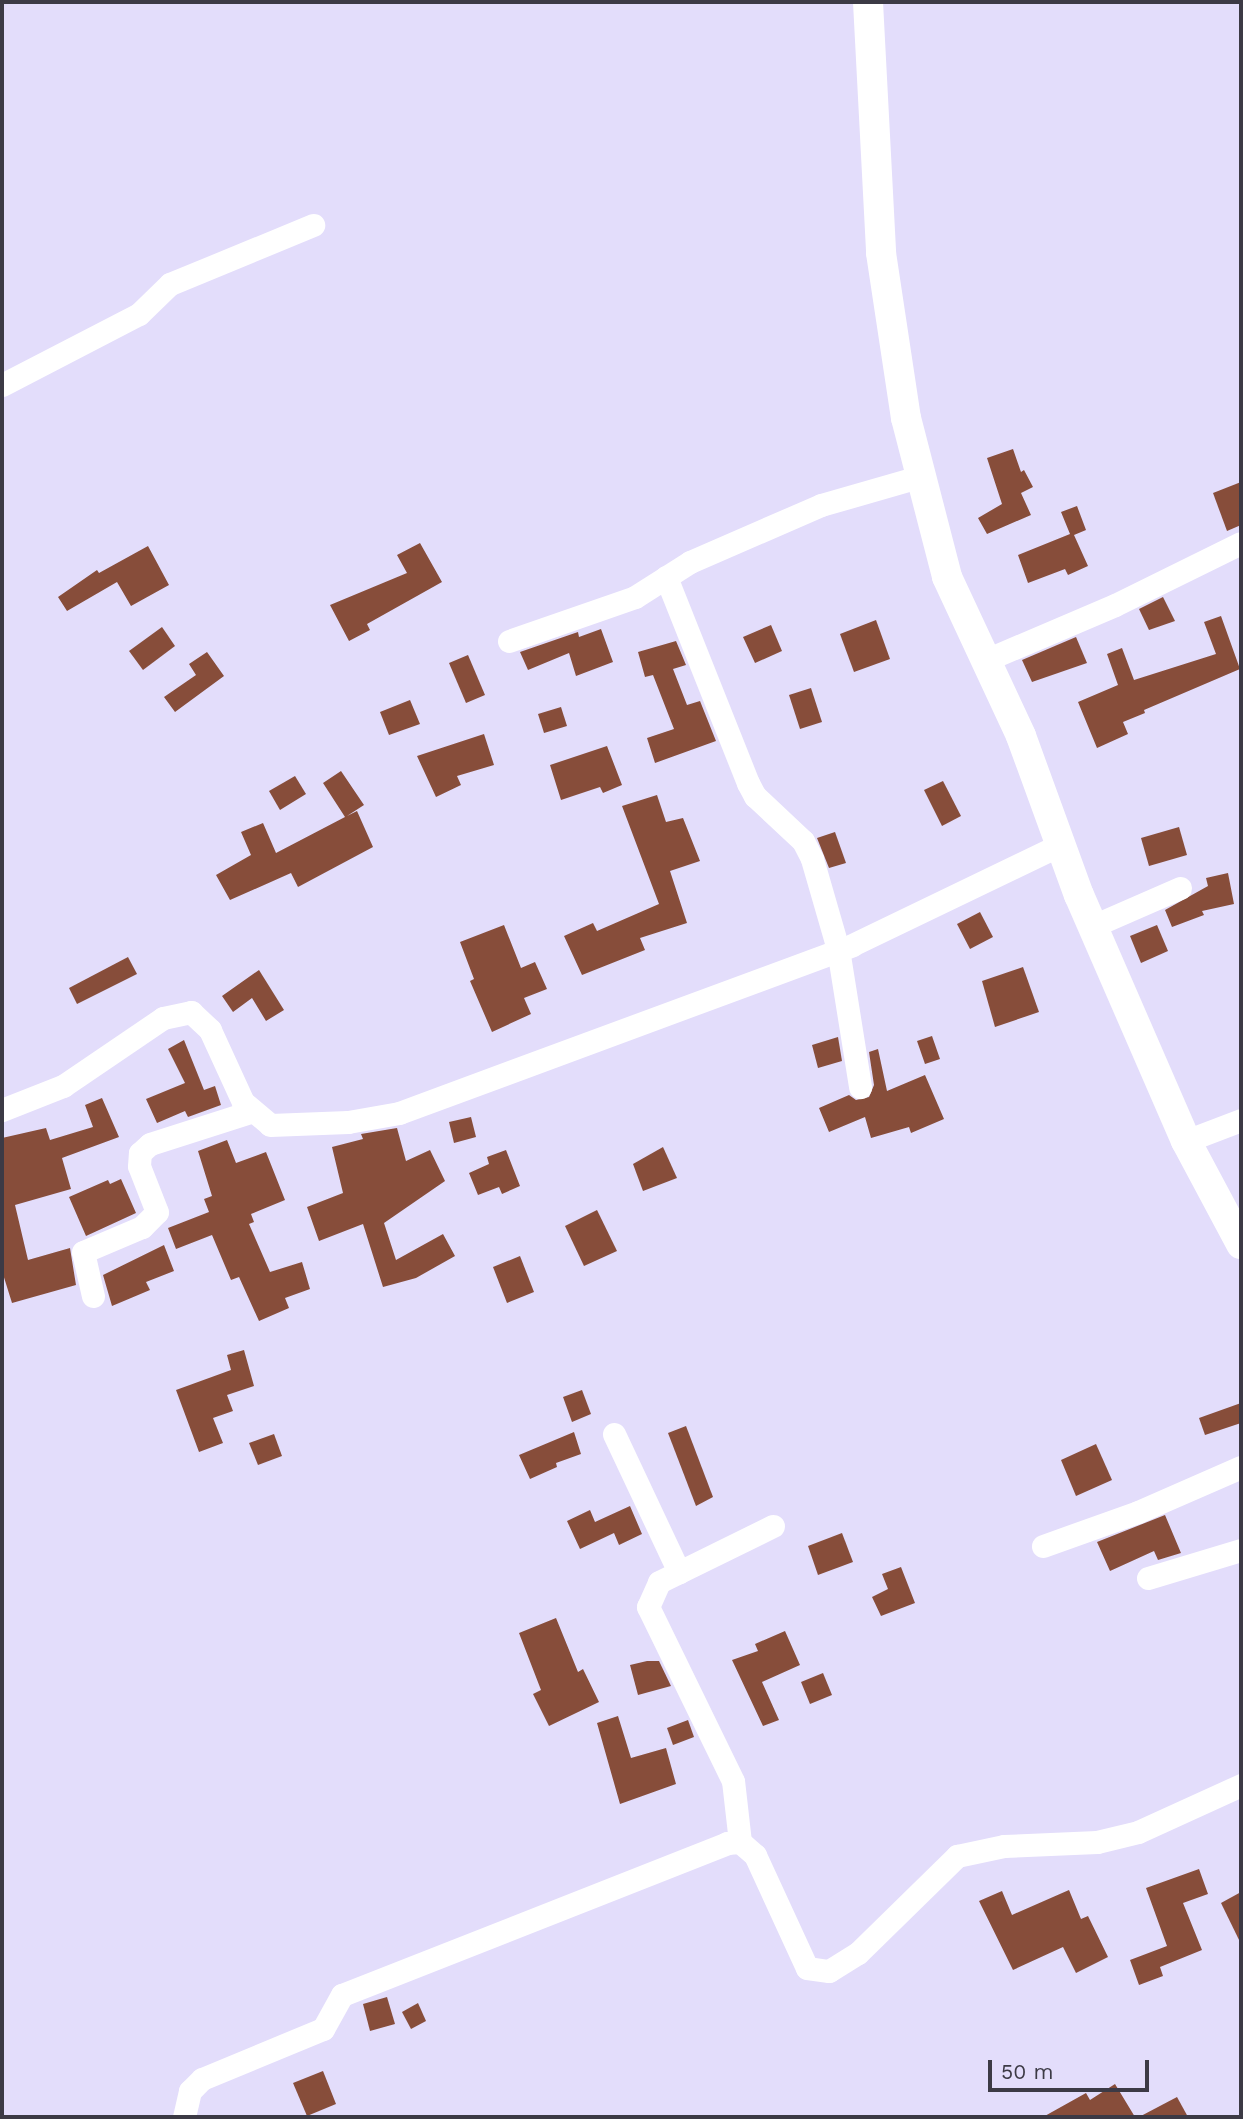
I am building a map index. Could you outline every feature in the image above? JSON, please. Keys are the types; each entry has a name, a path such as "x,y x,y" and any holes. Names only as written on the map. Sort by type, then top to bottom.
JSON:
{"main road":[{"path":"868,2 881,253 906,418 947,577 986,660 1093,926 1186,1141 1241,1244"}],"street":[{"path":"2,385 139,314 170,284 313,225"},
{"path":"509,640 635,597 690,562 821,505 922,476"},
{"path":"986,660 1115,605 1172,573 1241,544"},
{"path":"666,577 748,783 807,850 838,949 860,1087"},
{"path":"2,1110 74,1080 163,1018 191,1012 210,1030 250,1112 270,1125 348,1122 399,1114 644,1019 711,1001 936,908 1062,844"},
{"path":"1093,926 1180,888"},
{"path":"93,1296 83,1252 142,1227 157,1212 139,1166 140,1153 150,1144 250,1112"},
{"path":"1186,1141 1241,1120"},
{"path":"614,1434 678,1572"},
{"path":"1043,1546 1138,1512 1241,1467"},
{"path":"772,1526 659,1582 648,1607 733,1782 740,1842 755,1856 801,1959 817,1973 840,1969 957,1856 1004,1846 1097,1842 1138,1832 1241,1785"},
{"path":"1148,1578 1241,1550"},
{"path":"184,2117 190,2091 202,2079 323,2029 342,1995 727,1843 740,1842"}],"building":[{"path":"1013,449 1021,472 1024,470 1033,487 1021,493 1031,515 987,534 978,518 1002,504 987,458"},
{"path":"1241,482 1241,525 1227,531 1213,493"},
{"path":"1077,506 1086,530 1074,535 1088,566 1068,575 1065,569 1028,583 1018,555 1070,534 1061,512"},
{"path":"420,543 442,582 367,624 370,630 349,641 330,605 407,573 397,555"},
{"path":"148,546 169,585 131,606 117,582 67,611 58,597 97,570 99,573"},
{"path":"1163,597 1175,621 1149,630 1139,609"},
{"path":"1221,616 1240,669 1144,710 1145,713 1123,722 1128,734 1097,748 1078,702 1118,685 1107,654 1122,648 1134,680 1216,654 1204,622"},
{"path":"876,620 890,659 854,672 840,634"},
{"path":"771,625 782,651 755,663 743,637"},
{"path":"162,627 175,646 143,670 129,651"},
{"path":"601,629 613,662 576,676 569,653 528,670 520,652 578,632 579,637"},
{"path":"1076,637 1087,663 1032,682 1022,660"},
{"path":"676,641 686,665 673,669 687,705 700,701 716,741 655,763 647,738 674,729 653,675 645,677 638,652"},
{"path":"207,652 224,676 175,712 164,697 196,675 189,664"},
{"path":"468,655 485,695 466,703 449,663"},
{"path":"811,688 822,722 800,729 789,695"},
{"path":"410,700 420,724 389,735 380,712"},
{"path":"561,707 567,726 544,733 538,714"},
{"path":"484,734 494,765 457,776 461,785 436,797 417,756"},
{"path":"607,746 622,785 603,793 600,787 561,800 550,765"},
{"path":"341,771 364,805 347,816 357,811 373,847 298,887 291,873 230,900 216,875 251,855 241,832 263,823 276,853 345,817 323,783"},
{"path":"295,776 306,794 280,810 269,791"},
{"path":"943,781 961,816 942,826 924,790"},
{"path":"657,795 666,822 683,818 700,861 670,871 687,923 640,938 645,950 582,975 564,936 593,923 597,931 659,904 622,806"},
{"path":"1179,827 1187,855 1149,866 1141,838"},
{"path":"835,832 846,863 829,868 817,838"},
{"path":"1228,873 1234,904 1202,911 1204,915 1172,927 1165,910 1208,886 1206,878"},
{"path":"980,912 993,937 970,949 957,924"},
{"path":"504,925 521,968 535,962 547,989 524,998 531,1014 492,1032 470,981 474,979 460,942"},
{"path":"1157,925 1168,951 1141,963 1130,936"},
{"path":"128,957 137,974 77,1004 69,988"},
{"path":"1023,967 1039,1012 995,1027 982,981"},
{"path":"259,970 284,1010 266,1021 252,998 233,1012 222,996"},
{"path":"932,1036 940,1059 925,1064 917,1041"},
{"path":"838,1037 842,1061 818,1068 812,1045"},
{"path":"184,1040 204,1090 215,1086 221,1105 188,1117 185,1111 157,1123 146,1099 185,1083 168,1049"},
{"path":"878,1049 887,1091 925,1075 944,1119 911,1133 909,1127 871,1138 865,1117 829,1132 819,1108 849,1095 856,1100 869,1097 874,1085 869,1052"},
{"path":"102,1098 119,1137 62,1158 71,1189 15,1205 28,1260 70,1248 76,1285 12,1303 2,1271 2,1138 46,1128 50,1140 93,1127 85,1105"},
{"path":"471,1117 476,1137 454,1143 449,1122"},
{"path":"397,1128 406,1161 430,1150 445,1181 384,1223 396,1260 443,1234 455,1256 416,1278 383,1287 363,1224 319,1241 307,1207 343,1193 332,1147 363,1139 361,1134"},
{"path":"227,1140 236,1163 266,1152 285,1200 251,1214 254,1222 249,1224 270,1272 302,1262 310,1289 285,1298 289,1308 259,1321 239,1277 231,1280 212,1235 176,1249 168,1228 209,1212 204,1199 212,1196 198,1151"},
{"path":"663,1147 677,1178 643,1191 633,1164"},
{"path":"506,1150 520,1186 502,1194 499,1187 478,1195 469,1173 489,1164 487,1157"},
{"path":"121,1179 136,1213 86,1236 69,1197 108,1180 110,1184"},
{"path":"597,1210 617,1251 584,1266 565,1226"},
{"path":"164,1245 174,1271 146,1282 150,1290 112,1306 103,1275"},
{"path":"520,1256 534,1292 507,1303 493,1267"},
{"path":"244,1350 254,1386 227,1395 233,1411 213,1418 223,1443 199,1452 176,1390 231,1370 227,1355"},
{"path":"582,1390 591,1414 572,1422 563,1397"},
{"path":"1241,1403 1241,1423 1205,1435 1199,1418"},
{"path":"686,1426 713,1497 696,1506 668,1433"},
{"path":"574,1432 581,1454 556,1463 557,1467 530,1479 519,1455"},
{"path":"274,1434 282,1456 258,1465 249,1443"},
{"path":"1096,1444 1112,1480 1076,1496 1061,1460"},
{"path":"630,1506 642,1534 619,1545 614,1533 580,1549 567,1521 590,1510 595,1522"},
{"path":"1165,1515 1181,1553 1158,1560 1154,1551 1110,1571 1097,1542"},
{"path":"842,1533 853,1562 818,1575 808,1546"},
{"path":"901,1567 915,1603 881,1616 872,1597 888,1589 882,1574"},
{"path":"556,1618 578,1672 583,1669 599,1702 549,1726 533,1694 541,1690 519,1633"},
{"path":"785,1631 800,1665 762,1682 779,1720 763,1726 732,1660 758,1651 755,1644"},
{"path":"659,1661 671,1686 638,1695 630,1665"},
{"path":"823,1673 832,1695 810,1704 801,1682"},
{"path":"618,1716 631,1758 666,1748 676,1784 620,1804 597,1723"},
{"path":"688,1720 694,1737 673,1745 667,1728"},
{"path":"1199,1869 1208,1894 1183,1903 1202,1950 1160,1967 1163,1976 1139,1985 1130,1960 1167,1946 1146,1888"},
{"path":"1069,1890 1081,1919 1088,1916 1108,1957 1076,1973 1063,1947 1013,1970 979,1901 1002,1891 1012,1915"},
{"path":"1241,1892 1241,1944 1221,1903"},
{"path":"387,1997 395,2024 370,2031 363,2004"},
{"path":"418,2003 426,2021 411,2029 402,2012"},
{"path":"323,2071 336,2104 307,2116 293,2083"},
{"path":"1115,2084 1135,2117 1043,2117 1086,2093 1090,2100"},
{"path":"1177,2097 1188,2117 1139,2117"}]}
